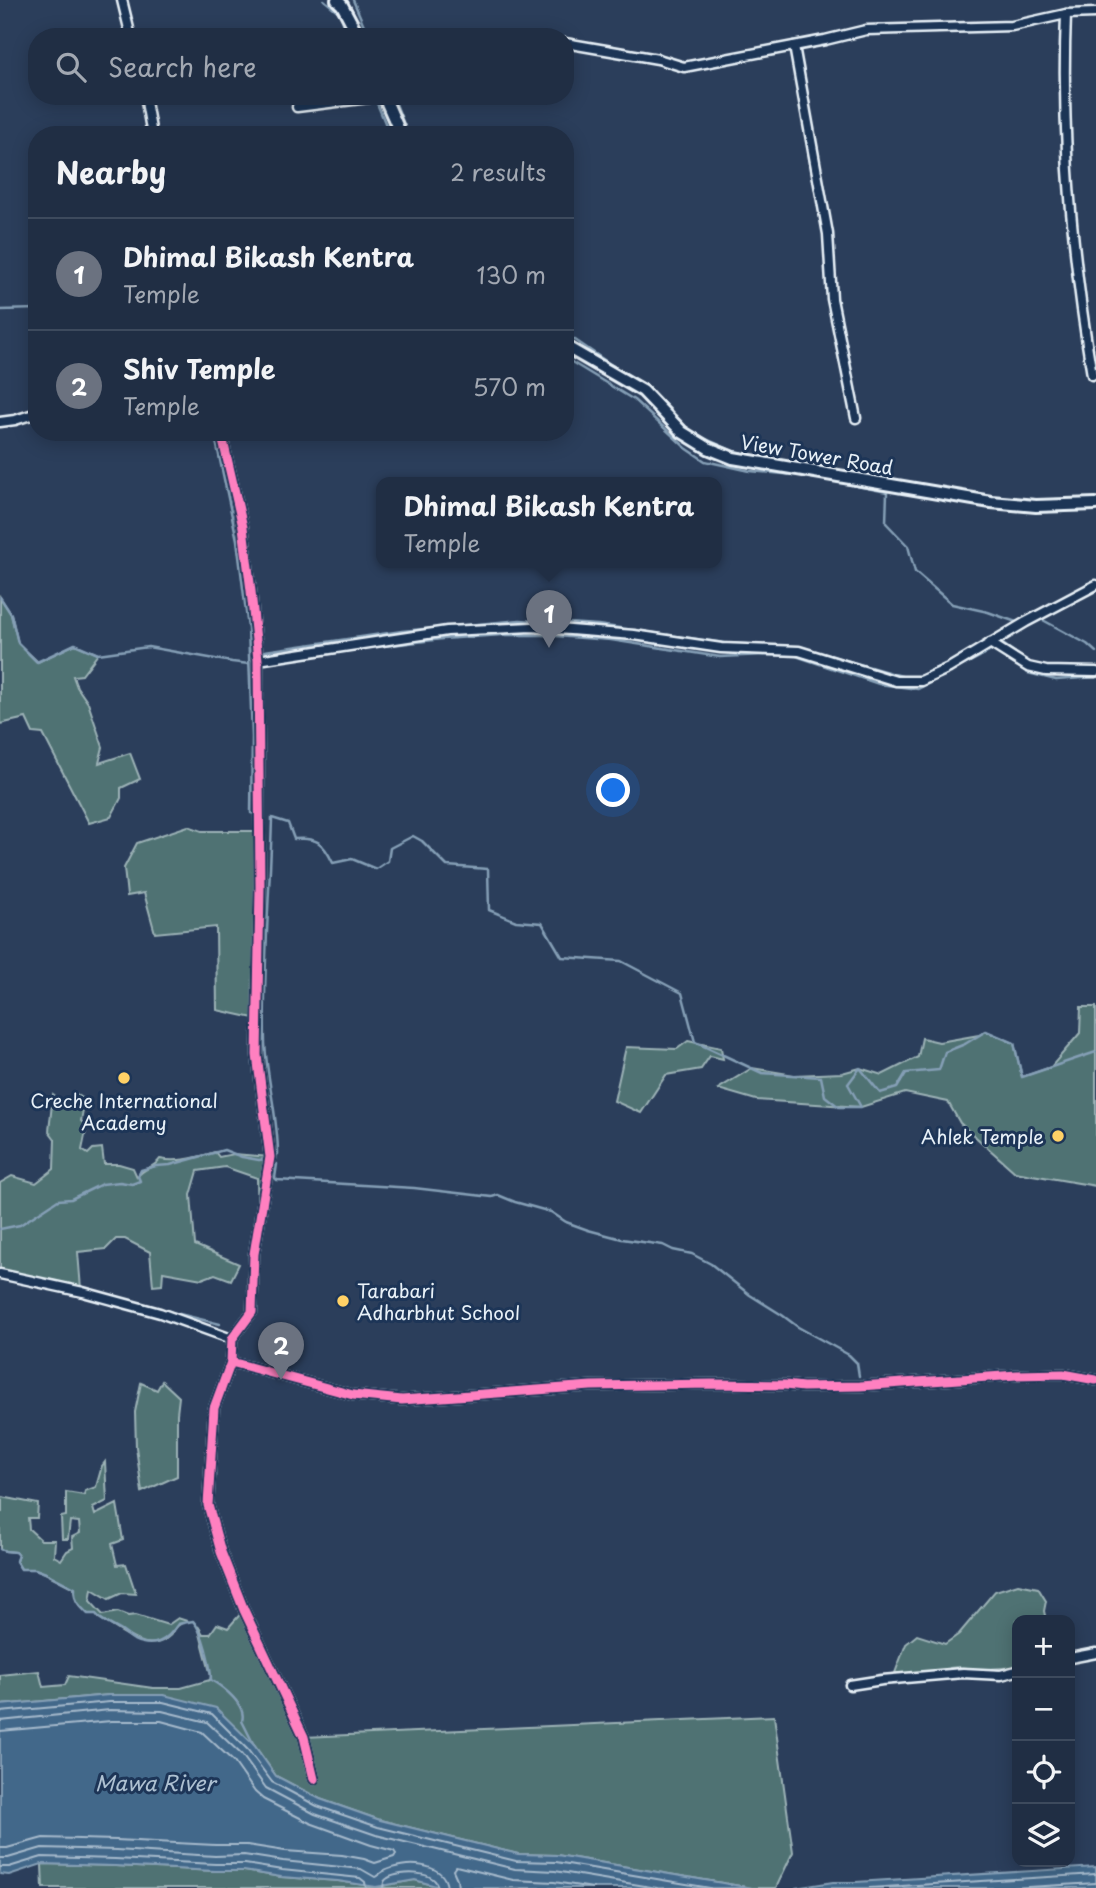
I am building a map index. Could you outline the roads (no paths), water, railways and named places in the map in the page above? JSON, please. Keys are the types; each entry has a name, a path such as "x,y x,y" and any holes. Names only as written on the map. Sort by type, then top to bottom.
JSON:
{"street":[{"path":"122,0 129,28"},
{"path":"337,0 354,28"},
{"path":"574,45 684,66 866,30 1012,26 1066,14 1096,13"},
{"path":"1066,14 1064,60 1068,184 1082,318 1092,375"},
{"path":"794,46 828,234 832,299 856,418"},
{"path":"147,105 150,126"},
{"path":"297,107 315,105"},
{"path":"388,105 397,126"},
{"name":"View Tower Road","path":"574,351 642,391 682,432 708,448 733,458 991,502 1036,506 1096,504"},
{"path":"0,422 28,416"},
{"path":"223,441 243,527 258,660 260,887 257,1055 270,1157 254,1254 252,1312 232,1339 231,1362 214,1408 208,1505 244,1610 304,1737 314,1779"},
{"path":"258,660 447,631 532,627 634,635 721,648 799,652 896,681 920,681 949,668 1026,622 1096,585"},
{"path":"990,643 1028,667 1046,671 1096,672"},
{"path":"0,1274 83,1292 160,1313 232,1339"},
{"path":"231,1362 354,1395 402,1400 591,1386 723,1384 802,1387 1063,1374 1096,1380"},
{"path":"1075,1657 1096,1653"},
{"path":"850,1685 963,1673 1001,1675 1012,1672"}],"water":[{"name":"Mawa River","path":"109,1695 164,1695 216,1708 254,1745 276,1776 320,1799 380,1820 518,1854 557,1855 752,1888 443,1888 415,1880 376,1887 244,1871 42,1864 9,1875 0,1874 0,1705"},
{"path":"1096,1867 1096,1888 795,1888 833,1882"}],"waterway":[{"path":"324,0 340,13 345,28"},
{"path":"353,0 365,28"},
{"path":"378,105 386,126"},
{"path":"396,105 405,126"},
{"path":"0,310 28,309"},
{"path":"574,339 647,387"},
{"path":"574,363 634,400 686,448 705,461 750,471 806,476 887,492 886,523 908,546 915,572 952,604 988,612 1019,623"},
{"path":"680,423 699,436 733,451 867,476"},
{"path":"216,441 237,540 248,628 252,737 251,813 255,814"},
{"path":"1041,619 1096,590"},
{"path":"0,597 11,614 18,643 37,662 75,644 98,654 148,647 249,664"},
{"path":"1008,637 1041,619 1087,644 1096,652"},
{"path":"265,651 402,631 520,620 598,625 725,643 800,647 905,677 918,677 956,659"},
{"path":"350,650 442,639 541,635 611,640 720,657 796,656 879,684 918,689 993,650 1028,673 1056,680 1096,677"},
{"path":"1000,642 1031,664 1052,668"},
{"path":"1086,668 1096,667"},
{"path":"275,1156 278,1154 278,1140 265,1043 272,818 288,823 294,839 318,842 333,863 352,859 376,869 388,861 390,848 413,836 422,841 447,866 488,869 489,910 516,921 542,923 562,957 621,961 682,993 695,1042 762,1073 821,1077 825,1096 839,1107 861,1107 848,1084 860,1068 880,1093 897,1088 906,1073 939,1070 945,1052 986,1031 1014,1043 1022,1077 1096,1052"},
{"path":"0,1229 20,1225 58,1200 71,1199 102,1184 132,1184 140,1181 138,1176 141,1170 156,1166 170,1165 224,1150 242,1157 266,1159"},
{"path":"277,1164 277,1180 414,1188 492,1197 498,1195 551,1212 566,1222 588,1230 622,1239 663,1245 692,1254 711,1264 750,1295 798,1327 849,1355 857,1363 859,1376"},
{"path":"106,1294 153,1307"},
{"path":"163,1310 220,1324"},
{"path":"0,1549 15,1552 21,1569 35,1569 75,1588 75,1596 88,1614 96,1614 141,1643 159,1642 178,1624 193,1621 206,1649 211,1680 238,1703 243,1715 242,1721 254,1745"}],"place":[{"name":"Dhimal Bikash Kentra","path":"549,648"},
{"name":"Creche International Academy","path":"124,1078"},
{"name":"Ahlek Temple","path":"1058,1136"},
{"name":"Tarabari Adharbhut School","path":"343,1301"},
{"name":"Shiv Temple","path":"281,1380"}]}
